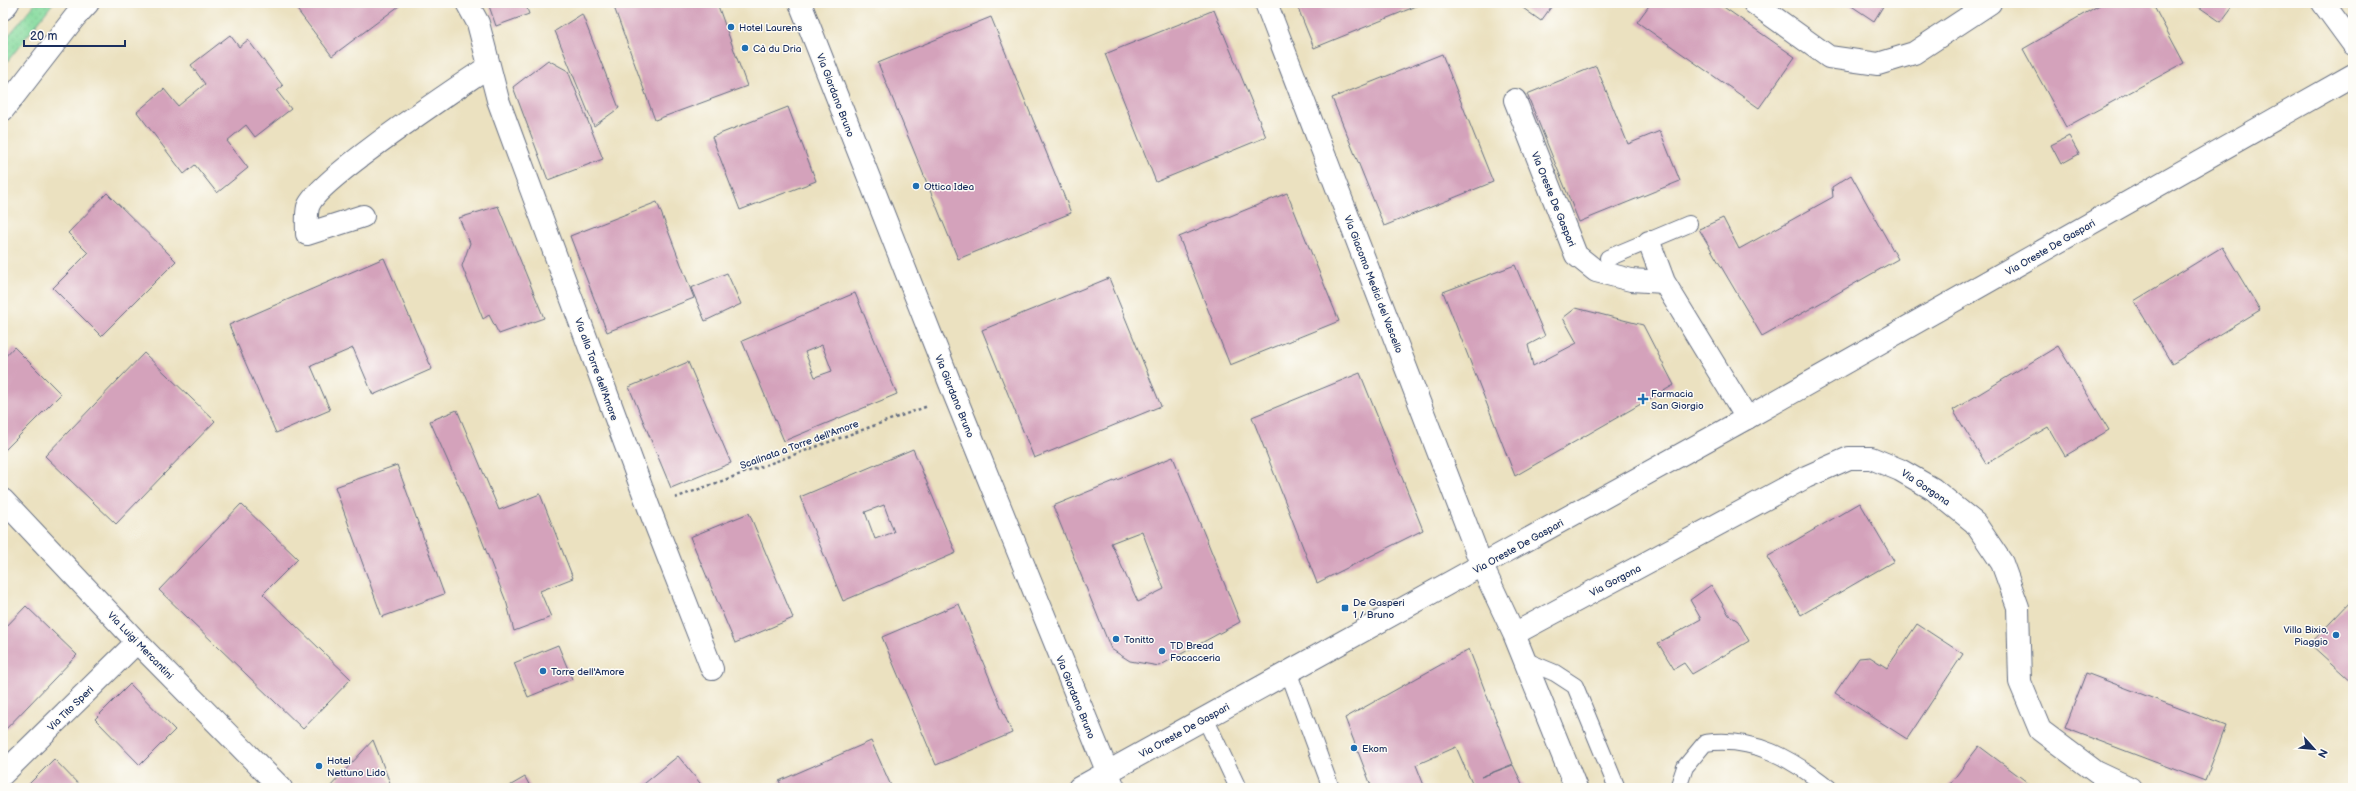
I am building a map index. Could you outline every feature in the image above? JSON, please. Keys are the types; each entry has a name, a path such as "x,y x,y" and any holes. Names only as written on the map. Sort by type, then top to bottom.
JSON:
{"street":[{"path":"3,9 8,3"},
{"path":"3,110 75,17 88,3"},
{"name":"Via alla Torre dell'Amore","path":"467,3 478,23 498,100 649,508 712,669"},
{"name":"Via Giordano Bruno","path":"800,3 955,396 1111,780"},
{"name":"Via Giacomo Medici del Vascello","path":"1266,3 1482,566 1514,634 1576,788"},
{"path":"1754,3 1829,56 1878,64 1914,54 1990,3"},
{"path":"2322,3 2353,44"},
{"path":"364,216 307,234 308,206 324,187 398,128 489,66"},
{"name":"Via Oreste De Gaspari","path":"1079,788 1111,780 1205,718 1747,418 2353,75"},
{"name":"Via Oreste De Gaspari","path":"1515,100 1576,255 1596,271 1631,280 1664,282"},
{"path":"1649,242 1664,282 1747,418"},
{"name":"Via Gorgona","path":"1514,634 1806,477 1849,458 1871,458 1900,470 1926,485 1975,523 2002,563 2018,607 2020,682 2040,730 2096,772 2130,788"},
{"name":"Via Luigi Mercantini","path":"3,500 137,642 281,788"},
{"name":"Via Tito Speri","path":"3,774 137,642"}],"lane":[{"path":"1608,258 1689,224"},
{"path":"1524,660 1555,673 1575,686 1617,788"},
{"path":"1288,672 1331,788"},
{"path":"1205,718 1238,788"},
{"path":"1678,788 1685,767 1705,743 1725,740 1756,746 1799,764 1829,788"}],"path":[{"name":"Scalinata a Torre dell'Amore","path":"649,508 955,396"}],"green space":[{"path":"36,3 53,3 3,67 3,42"}],"building":[{"path":"292,3 403,3 332,56"},
{"path":"488,3 525,3 529,14 496,26"},
{"path":"625,3 717,3 747,86 655,120 614,7"},
{"path":"1296,3 1424,3 1314,48"},
{"path":"1516,3 1554,3 1541,21"},
{"path":"1651,3 1718,3 1795,57 1759,108 1637,22"},
{"path":"1847,3 1885,3 1874,21"},
{"path":"2103,3 2152,3 2184,63 2066,127 2023,49"},
{"path":"2198,3 2235,3 2221,22 2196,5"},
{"path":"1214,10 1266,137 1156,182 1105,54"},
{"path":"582,14 619,108 594,126 555,31"},
{"path":"991,17 1071,213 958,259 878,63"},
{"path":"230,35 239,47 248,40 283,86 277,91 291,109 255,137 246,125 227,141 248,168 217,193 195,165 184,174 137,112 164,89 178,106 205,84 191,65"},
{"path":"1442,54 1493,182 1384,226 1332,98"},
{"path":"548,60 568,71 603,159 548,180 513,87"},
{"path":"1596,66 1628,144 1660,131 1680,181 1579,222 1527,94"},
{"path":"788,107 816,181 740,210 712,137"},
{"path":"2069,136 2079,154 2061,164 2051,145"},
{"path":"1851,175 1898,259 1762,336 1699,229 1723,218 1739,249 1833,197 1832,187"},
{"path":"107,193 176,261 101,336 53,288 88,253 68,233"},
{"path":"1287,193 1339,321 1230,365 1179,237"},
{"path":"657,202 694,298 607,332 570,236"},
{"path":"498,206 544,318 499,334 489,315 483,319 462,266 470,243 459,218"},
{"path":"2222,247 2260,310 2172,364 2134,301"},
{"path":"384,258 432,369 373,395 353,348 311,366 330,410 276,433 229,325"},
{"path":"1515,265 1545,336 1528,345 1533,366 1577,343 1563,318 1576,308 1643,325 1674,385 1515,476 1443,292"},
{"path":"727,273 741,304 705,321 691,288"},
{"path":"1109,278 1161,406 1034,458 982,330"},
{"path":"855,293 897,394 784,441 742,341","holes":["822,345 832,371 815,377 805,352"]},
{"path":"2058,346 2109,430 2065,456 2048,427 1986,464 1953,410"},
{"path":"14,347 61,394 3,452 3,359"},
{"path":"144,353 215,421 116,524 45,456"},
{"path":"688,362 731,463 671,488 629,387"},
{"path":"1360,373 1423,530 1317,583 1252,417"},
{"path":"457,410 499,510 540,494 573,578 540,591 551,617 514,631 507,604 474,520 430,421"},
{"path":"913,449 956,553 843,601 800,497","holes":["884,505 894,532 875,539 865,512"]},
{"path":"1173,457 1240,622 1159,666 1130,661 1111,649 1053,506","holes":["1142,531 1164,589 1138,602 1111,543"]},
{"path":"397,465 444,594 382,617 335,487"},
{"path":"1860,503 1894,561 1801,615 1767,557"},
{"path":"241,504 298,559 263,594 351,679 303,729 159,590"},
{"path":"749,513 793,618 735,643 690,537"},
{"path":"1711,585 1729,615 1738,621 1749,641 1692,674 1684,663 1674,669 1658,643 1701,619 1690,600"},
{"name":"Villa Bixio, Piaggio","path":"2353,599 2353,683 2310,644"},
{"path":"959,604 1012,733 936,765 882,637"},
{"path":"26,606 77,655 3,732 3,630"},
{"path":"1917,624 1963,654 1907,739 1835,693 1859,658 1870,657 1887,668"},
{"name":"Torre dell'Amore","path":"558,645 572,679 528,697 514,663"},
{"path":"1469,649 1513,764 1481,777 1513,765 1524,788 1474,788 1456,747 1416,765 1425,788 1372,788 1345,718"},
{"path":"2086,673 2226,726 2205,781 2065,728"},
{"path":"130,684 175,730 140,765 95,719"},
{"path":"373,740 392,788 329,788"},
{"path":"871,741 892,788 783,788 779,781"},
{"path":"1979,746 2035,788 1947,788"},
{"path":"678,756 704,788 639,788"},
{"path":"54,759 82,788 25,788"},
{"path":"525,777 531,788 506,788"}],"place":[{"name":"Hotel Laurens","path":"731,27"},
{"name":"Cà du Dria","path":"745,48"},
{"name":"Ottica Idea","path":"916,186"},
{"name":"Farmacia San Giorgio","path":"1643,399"},
{"name":"De Gasperi 1 / Bruno","path":"1345,608"},
{"name":"Villa Bixio, Piaggio","path":"2336,635"},
{"name":"Tonitto","path":"1116,639"},
{"name":"TD Bread Focacceria","path":"1162,651"},
{"name":"Torre dell'Amore","path":"543,671"},
{"name":"Ekom","path":"1354,748"},
{"name":"Hotel Nettuno Lido","path":"319,766"}]}
